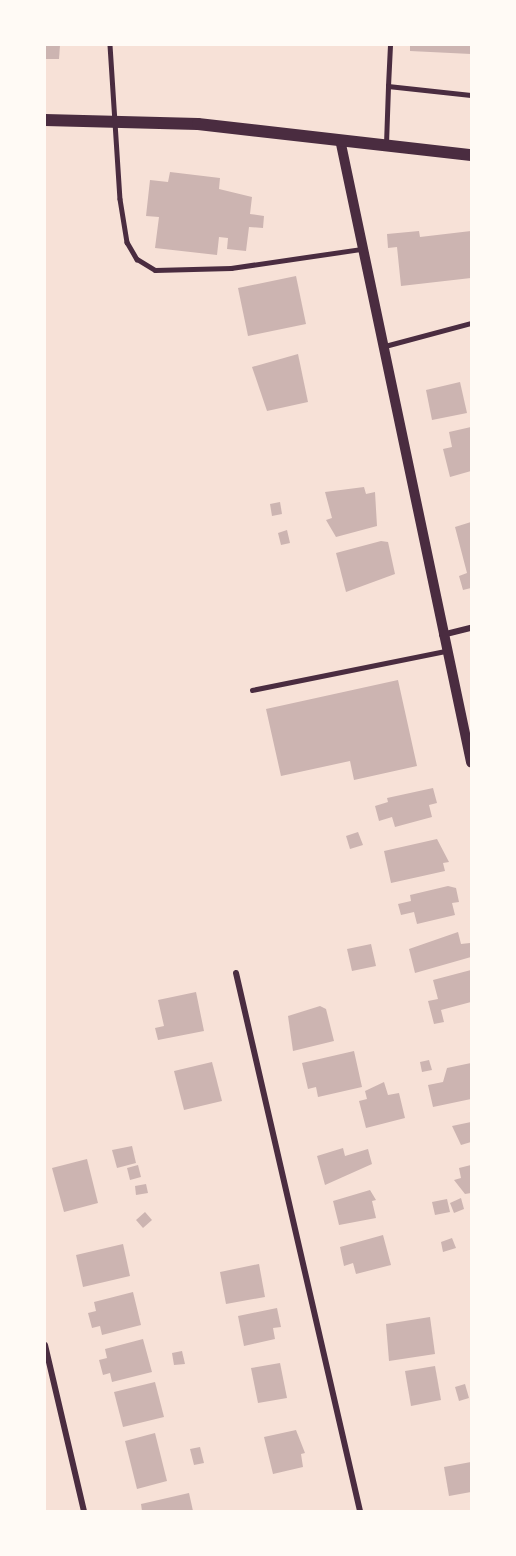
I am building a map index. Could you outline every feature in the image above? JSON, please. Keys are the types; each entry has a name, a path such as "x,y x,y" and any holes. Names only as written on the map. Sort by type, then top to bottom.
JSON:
{"main road":[{"path":"45,120 113,119 198,124 341,144 471,155"}],"street":[{"path":"341,144 442,635 471,762"},
{"path":"442,635 471,628"},
{"path":"236,973 360,1511"},
{"path":"45,1345 84,1511"}],"lane":[{"path":"110,45 113,119 127,242 137,259 155,270 231,268 363,249"},
{"path":"386,148 390,45"},
{"path":"388,86 471,95"},
{"path":"383,347 471,323"},
{"path":"252,690 446,651"}],"building":[{"path":"45,45 60,45 59,59 45,59"},
{"path":"410,45 471,45 471,54 410,51"},
{"path":"170,172 220,178 219,189 252,197 250,214 264,216 263,228 249,227 246,251 227,249 228,238 219,237 217,255 155,248 159,217 146,216 150,180 168,182"},
{"path":"419,231 420,237 471,231 471,278 401,286 397,247 388,248 387,234"},
{"path":"296,276 306,324 248,336 238,288"},
{"path":"298,354 308,402 267,411 252,367"},
{"path":"460,382 467,413 432,420 426,390"},
{"path":"471,427 471,471 450,477 443,449 452,447 449,432"},
{"path":"364,487 366,494 375,492 377,526 336,537 326,520 332,518 325,492"},
{"path":"280,502 282,514 272,516 270,504"},
{"path":"471,522 471,588 463,590 459,576 467,573 455,527"},
{"path":"287,530 290,543 281,545 278,533"},
{"path":"381,541 388,542 395,574 346,592 336,553"},
{"path":"398,680 417,766 354,780 350,761 281,776 266,709"},
{"path":"433,788 437,803 429,805 432,817 395,827 392,817 379,821 375,806 388,802 387,798"},
{"path":"358,832 363,845 350,849 346,836"},
{"path":"437,839 449,862 443,863 445,871 391,883 384,851"},
{"path":"448,886 456,888 459,902 452,903 455,915 417,924 414,912 401,915 398,904 411,901 410,895"},
{"path":"458,932 461,944 470,943 471,957 415,973 409,949"},
{"path":"371,944 376,966 352,971 347,949"},
{"path":"471,970 471,1002 441,1010 444,1022 434,1024 428,1001 438,999 433,980"},
{"path":"196,992 204,1031 158,1040 155,1028 164,1026 158,1000"},
{"path":"320,1006 326,1009 334,1041 293,1051 288,1016"},
{"path":"354,1051 362,1087 318,1097 316,1087 308,1089 302,1063"},
{"path":"429,1060 432,1070 422,1072 420,1062"},
{"path":"212,1062 222,1101 184,1110 174,1071"},
{"path":"471,1063 471,1099 433,1107 428,1085 443,1082 447,1068"},
{"path":"384,1082 388,1095 399,1093 405,1118 366,1128 359,1101 367,1099 365,1091"},
{"path":"471,1122 471,1142 461,1145 452,1126"},
{"path":"132,1146 136,1163 117,1168 112,1150"},
{"path":"343,1148 345,1156 368,1149 372,1164 325,1185 317,1156"},
{"path":"87,1159 98,1203 64,1212 52,1168"},
{"path":"138,1165 141,1177 130,1180 127,1168"},
{"path":"471,1165 471,1193 465,1194 454,1180 461,1178 459,1168"},
{"path":"146,1184 148,1193 136,1195 135,1186"},
{"path":"370,1190 376,1200 372,1201 376,1218 339,1225 333,1201"},
{"path":"461,1198 464,1209 454,1213 450,1203"},
{"path":"447,1199 450,1212 435,1215 432,1202"},
{"path":"145,1212 152,1220 143,1228 136,1220"},
{"path":"383,1235 391,1265 356,1274 353,1263 344,1266 340,1247"},
{"path":"452,1238 456,1248 443,1252 441,1242"},
{"path":"123,1244 130,1276 83,1287 76,1255"},
{"path":"259,1264 265,1297 226,1304 220,1272"},
{"path":"133,1292 141,1325 102,1335 100,1326 92,1328 88,1313 96,1311 94,1302"},
{"path":"277,1308 281,1327 273,1328 275,1339 244,1346 238,1316"},
{"path":"430,1317 435,1354 389,1361 386,1324"},
{"path":"143,1339 152,1372 112,1382 110,1373 103,1375 99,1360 107,1358 105,1349"},
{"path":"182,1351 185,1364 174,1365 172,1353"},
{"path":"280,1363 287,1398 258,1403 251,1368"},
{"path":"435,1366 441,1400 411,1406 405,1371"},
{"path":"155,1382 164,1417 123,1427 114,1392"},
{"path":"465,1384 469,1398 459,1401 455,1387"},
{"path":"296,1430 305,1453 301,1454 303,1467 273,1474 264,1437"},
{"path":"155,1433 167,1481 137,1489 125,1441"},
{"path":"200,1447 204,1463 194,1465 190,1449"},
{"path":"471,1462 471,1492 449,1496 444,1467"},
{"path":"189,1493 193,1511 142,1511 141,1504"}]}
